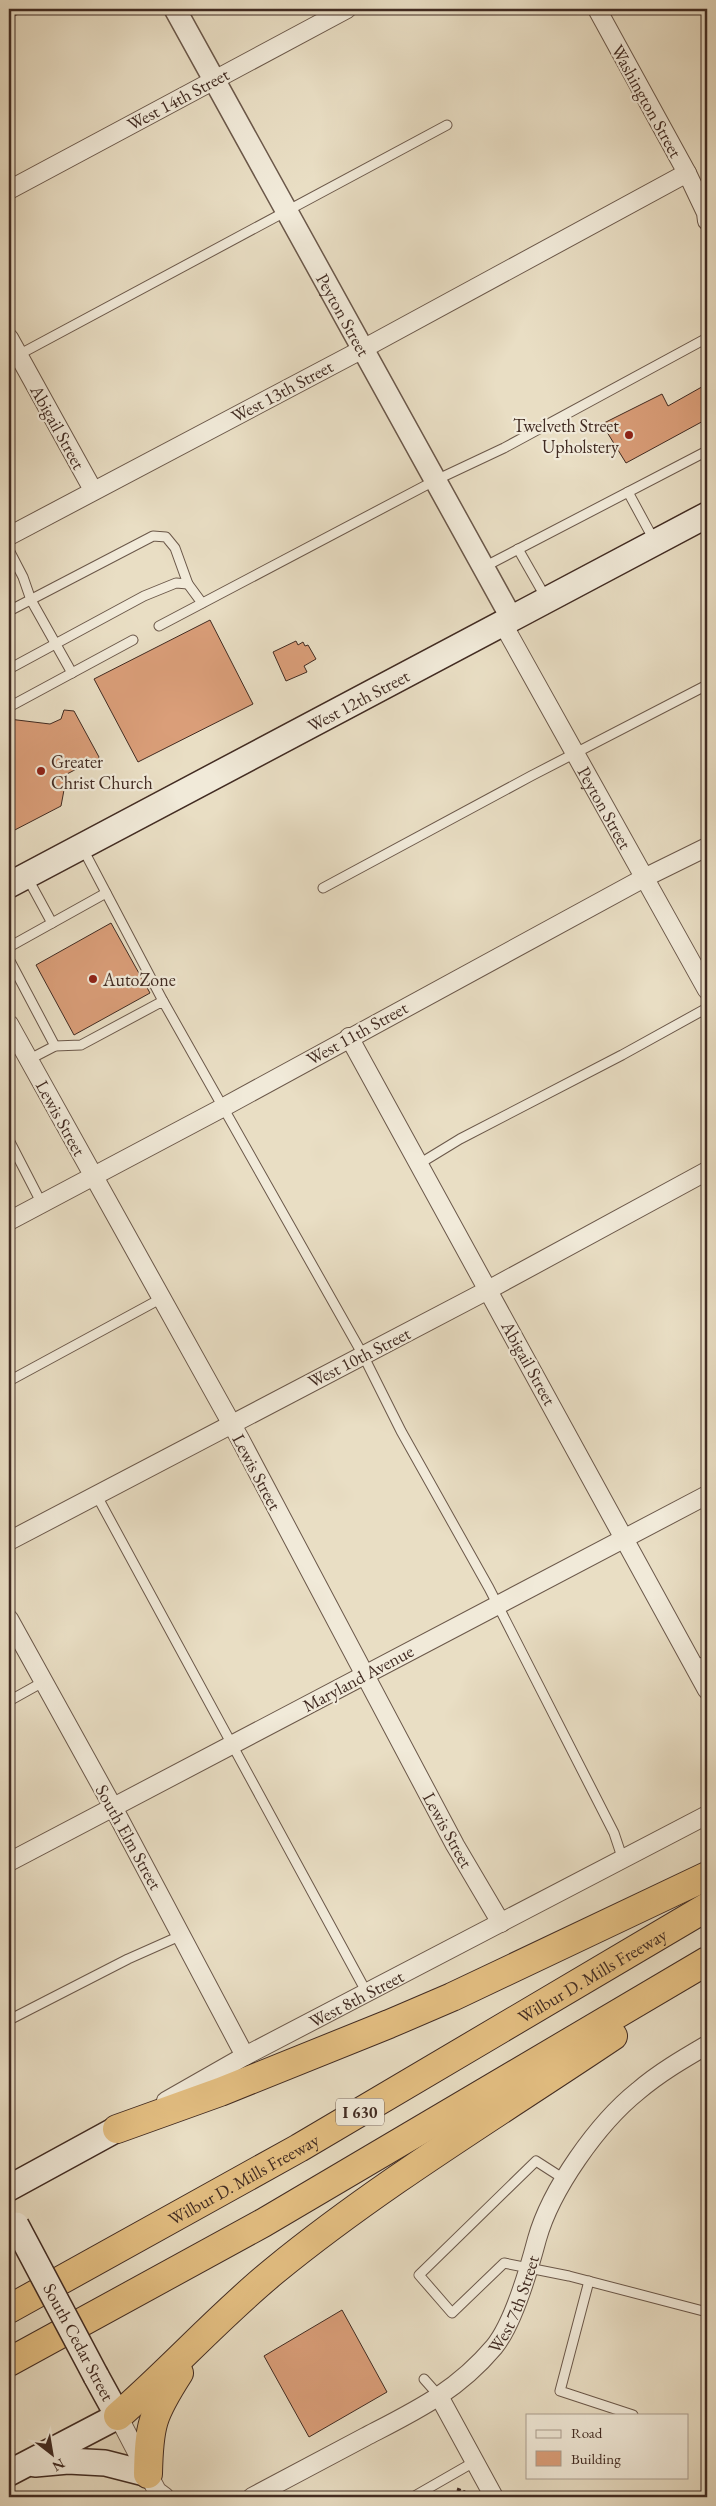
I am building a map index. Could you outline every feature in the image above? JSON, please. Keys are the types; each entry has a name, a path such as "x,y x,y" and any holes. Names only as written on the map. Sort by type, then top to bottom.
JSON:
{"highway":[{"path":"117,2129 220,2092 452,1997 707,1876"},
{"name":"Wilbur D. Mills Freeway","path":"9,2309 299,2148 707,1907"},
{"name":"I 630","path":"9,2362 263,2223 707,1960"},
{"path":"118,2416 198,2343 238,2301 366,2202 707,1973"},
{"path":"148,2474 148,2441 152,2420 161,2402 198,2343"}],"main road":[{"name":"West 12th Street","path":"17,881 707,515"},
{"name":"West 8th Street","path":"9,2188 117,2129"},
{"name":"South Cedar Street","path":"13,2218 118,2416"},
{"path":"17,2469 118,2416"},
{"path":"17,2469 68,2461 105,2463 148,2474"}],"street":[{"name":"Peyton Street","path":"175,9 288,211 361,350 484,567 507,622 574,754 707,990"},
{"name":"West 14th Street","path":"9,190 347,9"},
{"name":"Washington Street","path":"597,9 687,173 706,213 707,221"},
{"name":"West 13th Street","path":"9,536 361,350 687,173"},
{"name":"Abigail Street","path":"9,338 14,357 93,490"},
{"name":"West 11th Street","path":"9,1221 222,1108 349,1037 644,878 707,847"},
{"name":"Lewis Street","path":"9,1024 14,1045 28,1060 162,1298 455,1845 501,1923"},
{"name":"Abigail Street","path":"349,1037 624,1536 701,1663 707,1690"},
{"name":"West 10th Street","path":"9,1541 488,1290 707,1171"},
{"name":"Maryland Avenue","path":"9,1862 498,1605 624,1536 707,1495"},
{"name":"South Elm Street","path":"9,1620 182,1934 245,2056"},
{"name":"West 8th Street","path":"117,2129 245,2056 707,1815"},
{"name":"West 7th Street","path":"252,2497 440,2398 468,2376 494,2346 515,2306 537,2240 564,2179 599,2133 636,2092 662,2072 707,2046"},
{"path":"440,2398 494,2497"},
{"name":"South Cedar Street","path":"118,2416 148,2474"},
{"path":"148,2474 157,2491 165,2497"}],"lane":[{"path":"9,13 18,9"},
{"path":"14,357 447,125"},
{"path":"159,626 436,480 512,444 707,338"},
{"path":"484,567 707,451"},
{"path":"628,492 656,542"},
{"path":"9,612 154,536 166,537 175,548 188,584 202,603"},
{"path":"518,549 548,600"},
{"path":"9,550 23,577 31,600 72,673"},
{"path":"9,669 144,596 176,583 188,584"},
{"path":"9,707 134,640"},
{"path":"323,888 707,685"},
{"path":"82,846 163,1001 363,1355 401,1431 498,1605 614,1834 623,1860"},
{"path":"17,881 52,922"},
{"path":"9,947 106,893"},
{"path":"9,959 55,1046"},
{"path":"28,1060 55,1046 81,1045 163,1001"},
{"path":"419,1164 460,1139 622,1055 707,1008"},
{"path":"9,1140 42,1204"},
{"path":"9,1381 162,1298"},
{"path":"97,1496 367,1993"},
{"path":"9,1700 43,1682"},
{"path":"9,2020 128,1958 182,1934"},
{"path":"564,2179 536,2161 418,2276 452,2313 504,2263 528,2267 707,2312"},
{"path":"589,2282 560,2391 630,2414"},
{"path":"424,2379 440,2398"},
{"path":"413,2497 474,2462"}],"path":[{"path":"452,2491 460,2489 465,2492"}],"building":[{"path":"707,384 707,419 626,463 602,424 662,394 668,406"},
{"path":"210,620 253,704 138,762 94,679"},
{"path":"296,641 298,645 303,642 305,646 308,645 316,659 304,666 307,672 286,681 273,652"},
{"name":"Greater Christ Church","path":"64,710 74,711 99,757 96,768 86,764 67,774 61,806 9,833 9,719 50,724 61,719"},
{"name":"AutoZone","path":"111,923 150,993 74,1035 36,965"},
{"path":"342,2310 387,2392 309,2437 264,2356"}],"place":[{"name":"Twelveth Street Upholstery","path":"629,435"},
{"name":"Greater Christ Church","path":"41,771"},
{"name":"AutoZone","path":"93,979"}]}
